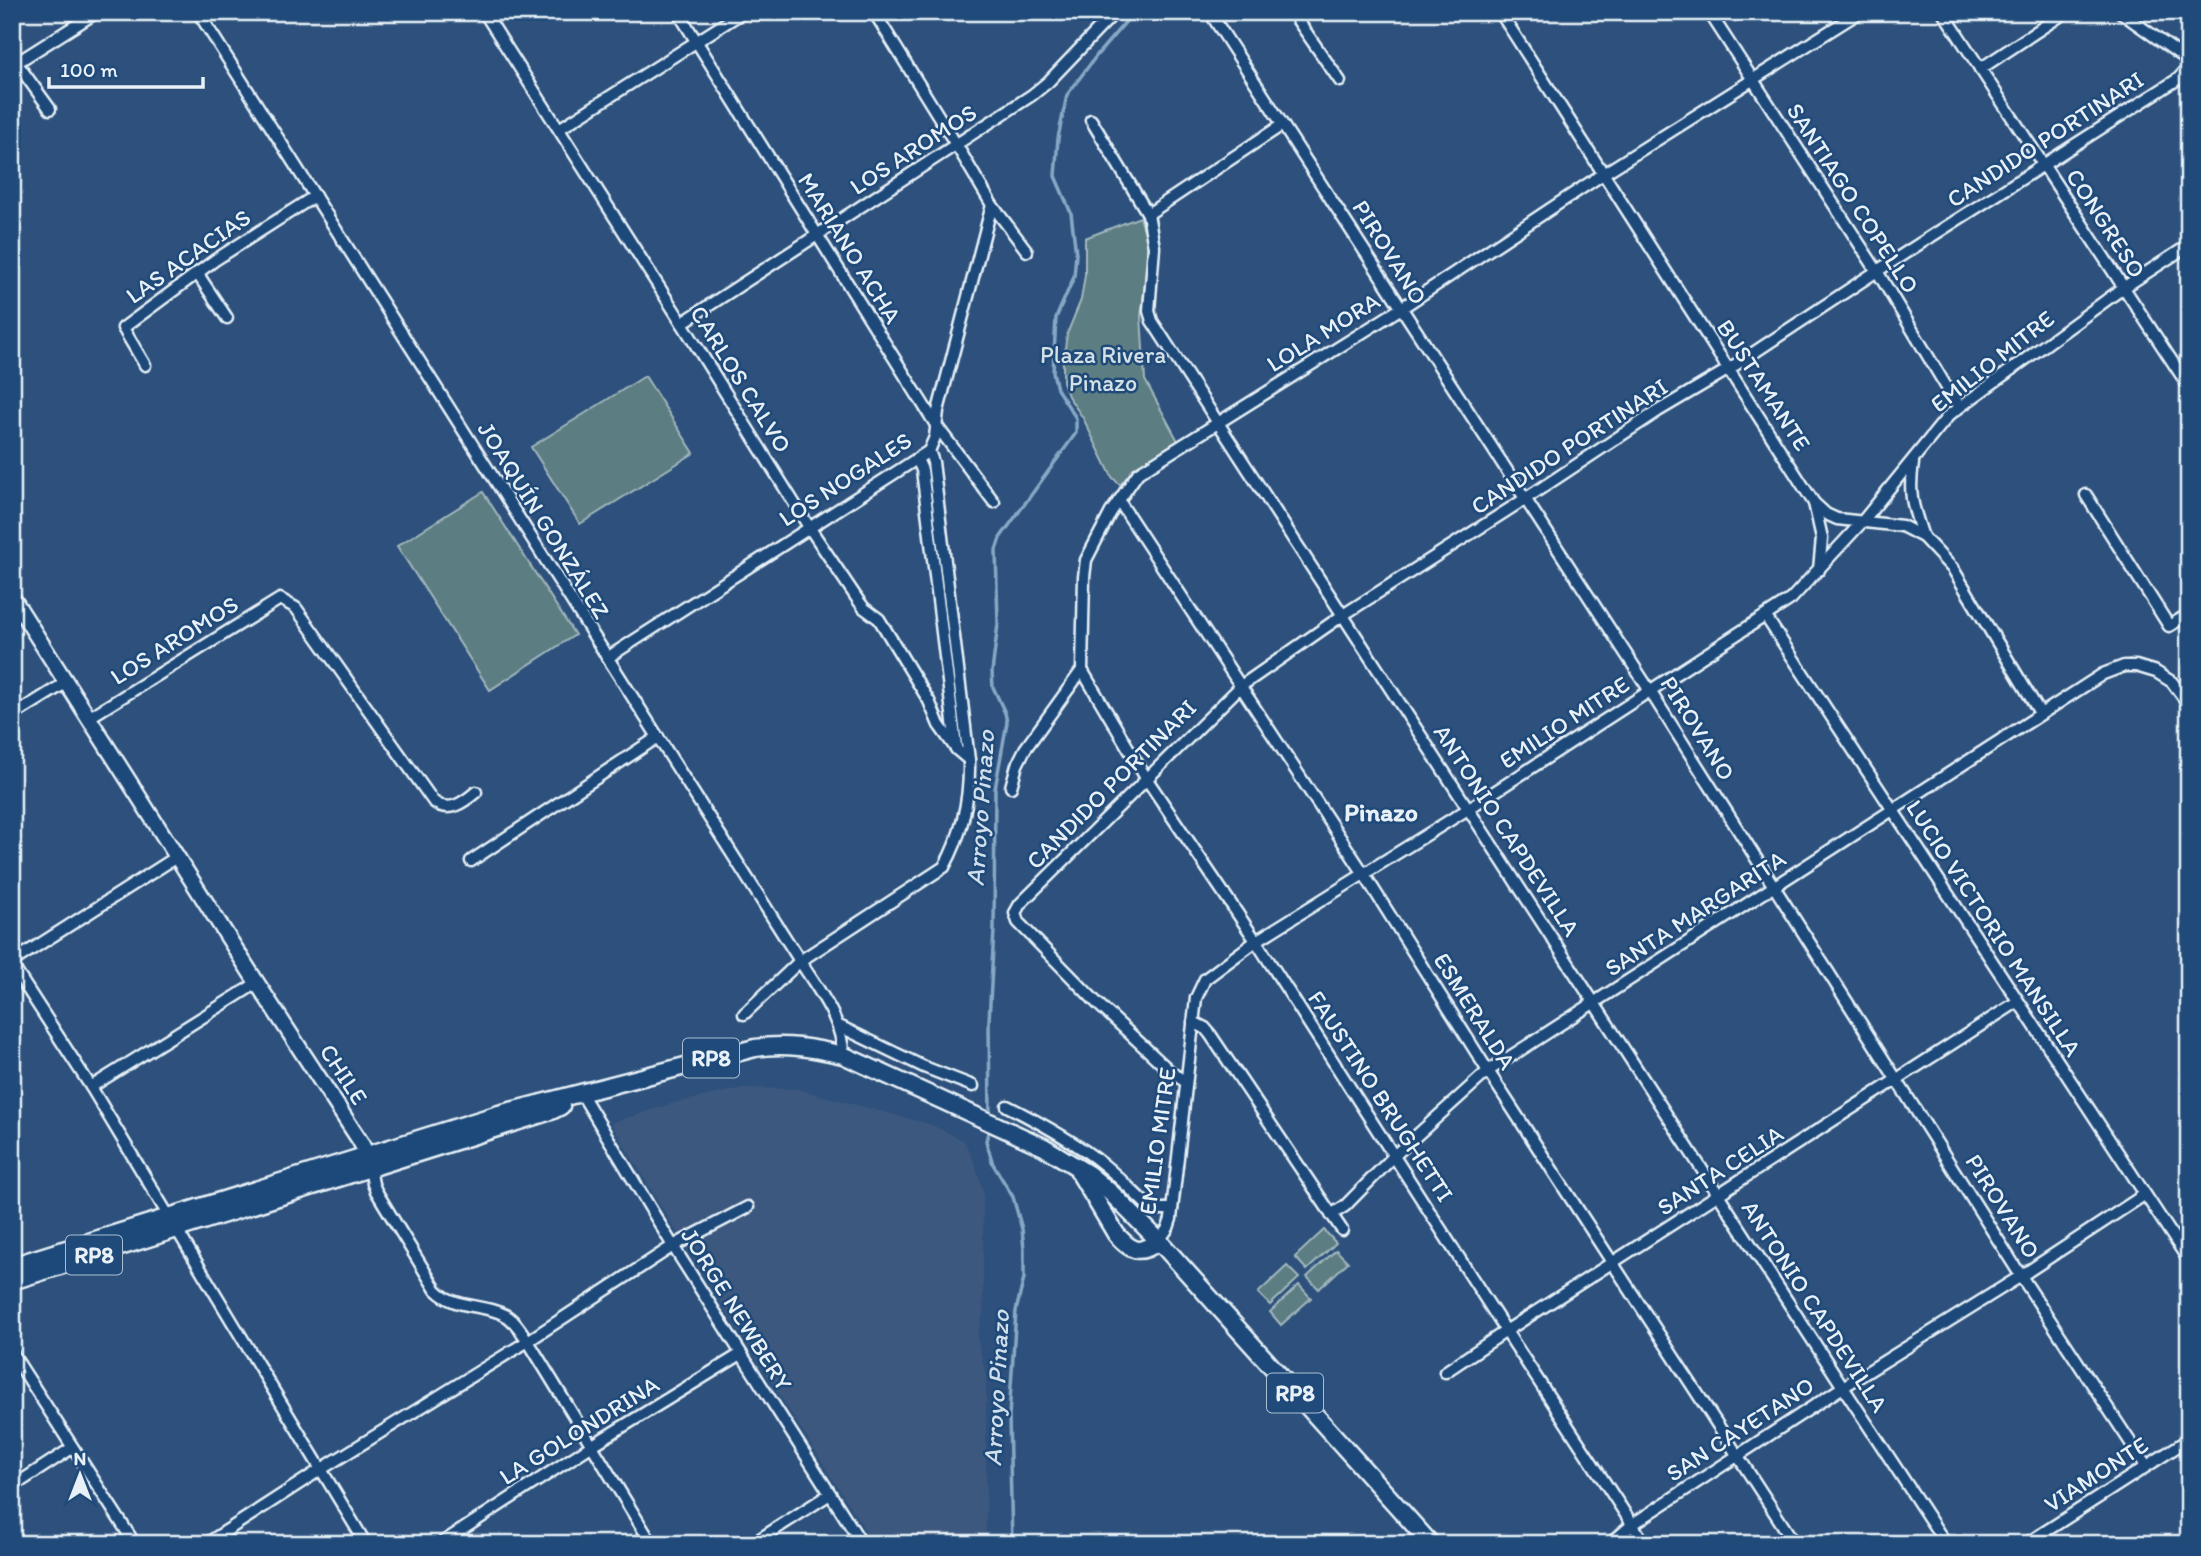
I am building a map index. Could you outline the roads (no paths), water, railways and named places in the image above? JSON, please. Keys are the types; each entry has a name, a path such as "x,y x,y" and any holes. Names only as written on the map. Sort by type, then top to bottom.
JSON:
{"main road":[{"name":"RP8","path":"12,1266 172,1223 369,1161 499,1114 725,1055 774,1045 804,1047 843,1055 1002,1126 1073,1163 1111,1193 1159,1241 1431,1544"},
{"path":"1073,1163 1116,1234 1124,1242 1141,1251 1159,1241"},
{"name":"RP8","path":"12,1281 172,1223"}],"street":[{"path":"50,109 14,60 97,12"},
{"name":"JOAQUÍN GONZÁLEZ","path":"198,12 800,961 838,1026 843,1042 843,1055"},
{"name":"CARLOS CALVO","path":"484,12 809,527 858,600 878,619 929,701 939,725 957,750 969,760"},
{"name":"MARIANO ACHA","path":"678,12 936,425 994,502"},
{"path":"559,129 743,12"},
{"path":"874,12 992,205 1027,251"},
{"name":"LOS AROMOS","path":"682,323 1032,96 1115,12"},
{"path":"1292,12 1340,81"},
{"name":"BUSTAMANTE","path":"1500,12 1814,503 1826,514 1848,521 1902,526 1923,537 1953,569 2040,713"},
{"name":"SANTIAGO COPELLO","path":"1709,12 1877,271 1960,406"},
{"name":"LOLA MORA","path":"1082,670 1086,560 1138,473 1400,309 1603,174 1860,12"},
{"name":"CONGRESO","path":"1942,12 2189,387"},
{"path":"1980,69 2066,12"},
{"path":"2120,12 2189,61"},
{"name":"PIROVANO","path":"1213,13 1400,309 1650,691 2021,1276 2146,1466"},
{"name":"CANDIDO PORTINARI","path":"1186,1082 1172,1073 1097,1003 1018,922 1014,913 1020,904 1241,685 1343,615 1658,411 1729,369 2178,79 2189,67"},
{"name":"ANTONIO CAPDEVILLA","path":"1091,120 1148,214 1154,247 1149,311 1152,321 1946,1544"},
{"path":"1148,214 1282,125"},
{"name":"LAS ACACIAS","path":"145,365 122,328 197,274 315,196"},
{"name":"LOS NOGALES","path":"607,658 929,451 935,438 938,411 992,205"},
{"name":"EMILIO MITRE","path":"1159,1241 1168,1228 1172,1209 1196,998 1205,979 1256,941 1468,809 1791,599 1862,522 1949,415 2123,288 2189,245"},
{"path":"197,274 227,318"},
{"path":"744,1014 800,961 944,867 954,848 967,805 969,760 933,462 929,451"},
{"path":"917,459 922,470 957,750"},
{"path":"1913,460 1909,486 1923,537"},
{"path":"2086,495 2169,626 2189,614"},
{"name":"ESMERALDA","path":"1119,501 1364,874 1795,1544"},
{"path":"1814,503 1822,538 1819,570"},
{"name":"CHILE","path":"12,597 360,1141 369,1161 376,1191 436,1290 454,1303 507,1315 528,1341 652,1544"},
{"name":"LOS AROMOS","path":"90,718 280,599 296,608 438,806 455,807 476,792"},
{"name":"LUCIO VICTORIO MANSILLA","path":"1766,617 2189,1261"},
{"name":"SANTA MARGARITA","path":"1331,1215 1345,1206 1395,1155 1488,1070 2103,674 2124,666 2136,666 2156,672 2172,682 2189,705"},
{"path":"1011,787 1025,749 1082,670"},
{"name":"FAUSTINO BRUGHETTI","path":"1082,670 1146,778 1256,941 1645,1544"},
{"path":"12,716 66,682"},
{"path":"471,861 658,737"},
{"path":"178,856 12,963 91,1087 366,1544"},
{"path":"91,1087 257,983"},
{"name":"SANTA CELIA","path":"1445,1372 2017,1002"},
{"path":"1193,1022 1210,1034 1342,1230"},
{"path":"838,1026 924,1068 974,1086"},
{"name":"JORGE NEWBERY","path":"581,1093 673,1246 862,1544"},
{"path":"1007,1105 1051,1128 1084,1150 1147,1205 1154,1209 1172,1209"},
{"name":"SAN CAYETANO","path":"1610,1544 1633,1524 1737,1456 2144,1195"},
{"path":"206,1544 673,1246 748,1207"},
{"path":"12,1353 135,1544"},
{"name":"LA GOLONDRINA","path":"440,1544 591,1446 741,1354"},
{"name":"VIAMONTE","path":"2026,1544 2189,1439"},
{"path":"12,1488 72,1448"},
{"path":"752,1544 830,1494"}],"waterway":[{"name":"Arroyo Pinazo","path":"990,1117 989,1021 994,930 995,789 1007,722 993,687 992,672 998,624 996,550 1000,538 1076,433 1076,418 1057,389 1053,372 1056,318 1074,277 1076,254 1071,213 1055,176 1058,138 1067,95 1128,19 1140,12"},
{"name":"Arroyo Pinazo","path":"989,1128 986,1141 993,1164 1013,1197 1022,1229 1024,1249 1024,1278 1016,1311 1009,1416 1012,1544"}],"district":[{"name":"Pinazo","path":"1381,812"}],"park label":[{"name":"Plaza Rivera Pinazo","path":"1103,368"}]}
